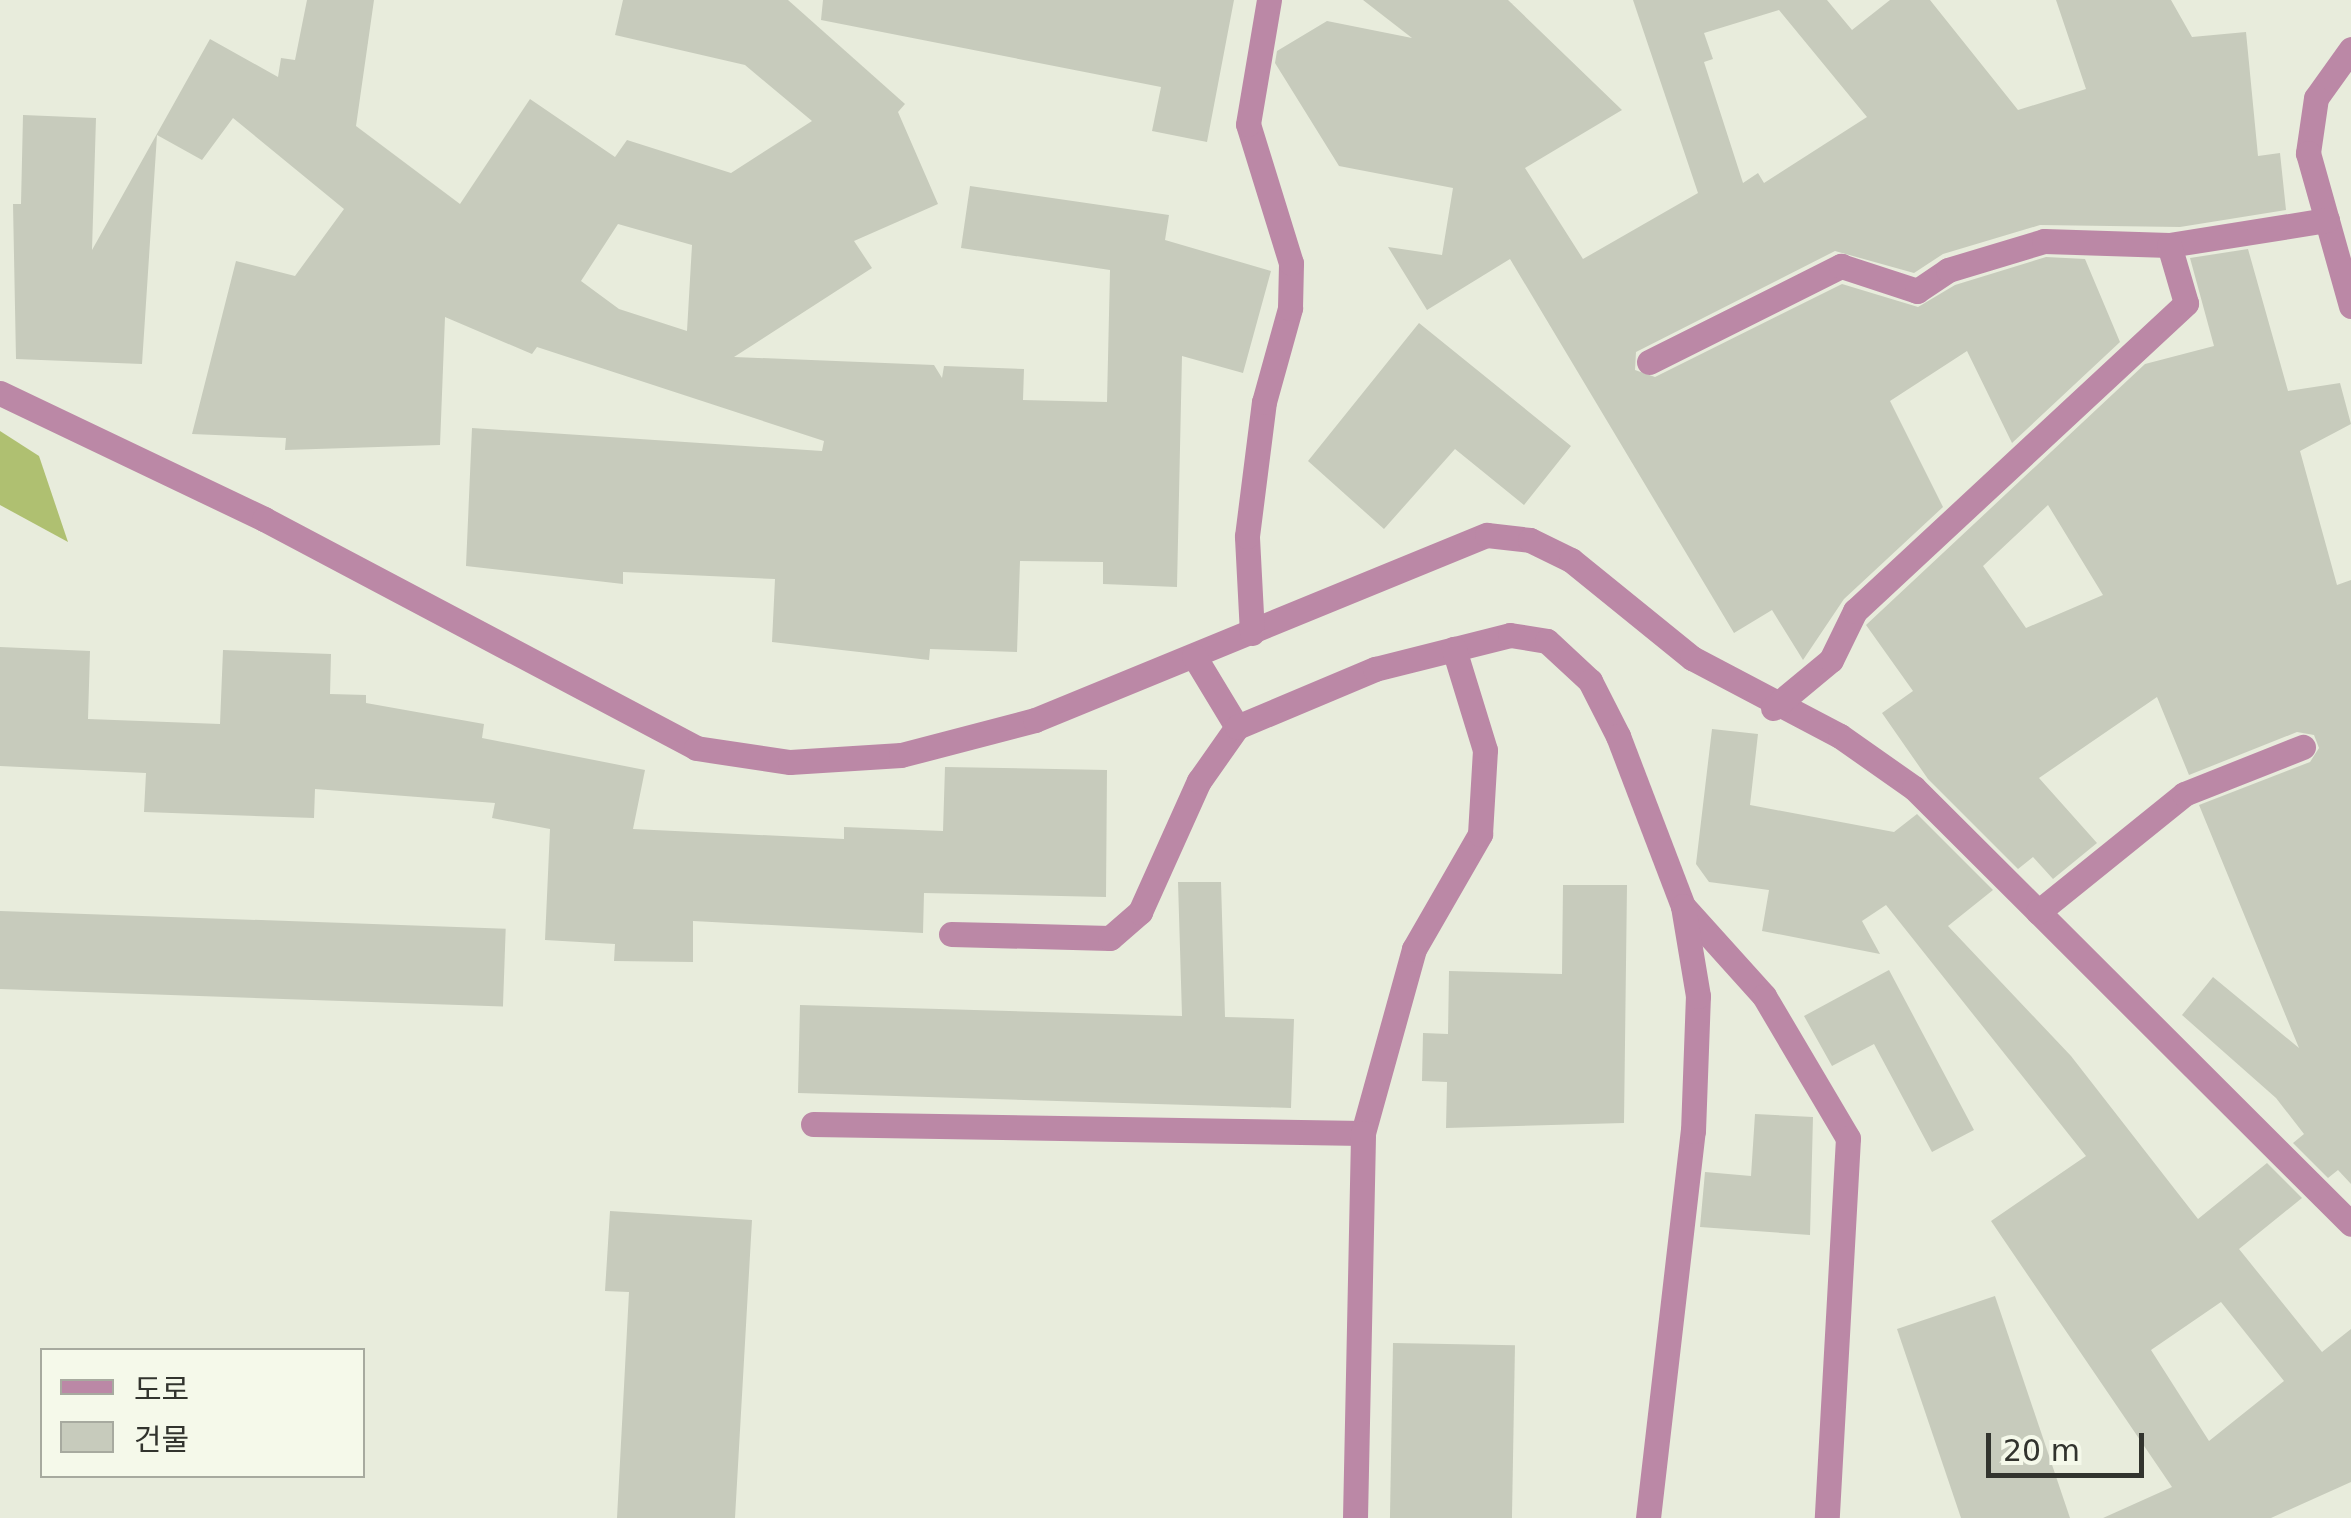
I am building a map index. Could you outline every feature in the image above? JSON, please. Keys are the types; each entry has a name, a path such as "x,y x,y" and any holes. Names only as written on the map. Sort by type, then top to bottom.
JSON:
{"street":[{"path":"1252,633 1247,536 1264,402 1290,308 1291,264 1248,124 1269,0"},
{"path":"2351,49 2316,98 2308,153 2351,306"},
{"path":"1648,362 1841,266 1918,291 1948,270 2044,241 2169,245 2326,220"},
{"path":"1773,708 1831,660 1855,612 2186,303 2169,245"},
{"path":"0,393 264,519 696,748 790,762 902,755 1035,720 1486,535 1530,540 1773,708 1840,736 1914,788 2351,1224"},
{"path":"951,934 1110,938 1140,912 1199,782 1237,727 1375,668 1510,634 1548,641 1590,682 1684,906 1698,996 1693,1130 1648,1518"},
{"path":"1355,1518 1363,1133 1414,949 1480,834 1485,750 1454,649"},
{"path":"1194,656 1237,727"},
{"path":"2038,912 2184,794 2303,747"},
{"path":"1684,906 1764,996 1848,1138 1827,1518"},
{"path":"813,1124 1363,1133"}],"green space":[{"path":"0,431 39,456 68,542 0,505"}],"building":[{"path":"307,0 374,0 356,126 460,204 530,99 615,157 627,140 731,173 812,121 745,65 615,35 623,0 788,0 905,104 898,112 938,204 854,241 872,268 734,357 934,365 942,378 944,366 1024,369 1023,400 1107,402 1110,270 961,248 970,186 1169,215 1165,240 1271,271 1243,373 1182,356 1177,587 1103,584 1103,562 1020,561 1017,652 930,649 929,660 772,642 775,579 623,572 623,584 466,566 472,428 822,451 824,441 537,347 532,354 445,317 440,445 285,450 286,438 192,434 236,261 295,276 344,209 233,118 202,160 157,135 142,364 16,359 13,204 21,204 23,115 96,118 92,250 210,39 278,77 281,58 295,60","holes":["618,224 692,245 687,331 619,309 581,281"]},
{"path":"823,0 1234,0 1207,142 1152,131 1161,87 821,20"},
{"path":"1363,0 1508,0 1622,110 1525,168 1583,259 1698,193 1633,0 1827,0 1852,30 1890,0 1930,0 2018,110 2086,89 2056,0 2171,0 2192,37 2246,32 2258,156 2280,153 2286,210 2180,227 2040,225 1943,254 1914,273 1835,251 1636,352 1635,370 1655,377 1842,284 1918,307 1955,285 2046,257 2085,259 2120,342 2012,443 1967,351 1890,401 1943,507 1844,599 1803,660 1772,610 1734,633 1510,259 1427,310 1388,247 1442,255 1453,188 1339,166 1275,63 1277,51 1327,21 1412,38","holes":["1779,10 1867,117 1764,183 1758,173 1743,183 1704,62 1713,59 1704,33"]},
{"path":"2248,249 2288,391 2340,383 2351,424 2300,451 2337,585 2351,580 2351,1184 2338,1170 2328,1178 2293,1143 2304,1134 2276,1098 2182,1015 2213,977 2299,1048 2199,805 2310,762 2319,748 2314,735 2297,732 2189,775 2157,697 2039,778 2097,843 2053,879 2033,857 2018,869 1928,779 1882,713 1913,691 1866,625 2145,364 2214,346 2190,258","holes":["2048,505 2103,595 2026,628 1983,566"]},
{"path":"1419,323 1571,446 1524,505 1455,449 1384,529 1308,461"},
{"path":"0,647 90,651 88,719 220,724 223,650 331,654 330,694 366,695 366,703 484,724 482,738 645,770 633,829 844,839 844,827 943,831 945,767 1107,770 1106,897 924,893 923,933 693,921 693,962 614,961 615,944 545,940 550,829 492,818 495,803 315,789 314,818 144,812 146,773 0,766"},
{"path":"1712,729 1758,734 1750,805 1894,832 1917,814 1993,890 1948,926 2071,1056 2198,1219 2267,1163 2302,1198 2239,1249 2322,1352 2351,1329 2351,1482 2271,1518 2103,1518 2172,1487 1991,1221 2086,1156 1886,905 1862,921 1880,954 1762,931 1769,890 1709,882 1696,864","holes":["2221,1302 2284,1381 2209,1441 2151,1350"]},
{"path":"1178,882 1221,882 1225,1017 1294,1019 1291,1108 798,1093 800,1005 1182,1016"},
{"path":"1563,885 1627,885 1624,1123 1446,1128 1447,1082 1422,1081 1423,1033 1448,1034 1449,971 1562,974"},
{"path":"0,911 506,929 503,1007 0,989"},
{"path":"1889,970 1974,1130 1932,1152 1874,1044 1832,1066 1804,1016"},
{"path":"1755,1114 1813,1117 1810,1235 1700,1227 1705,1172 1751,1176"},
{"path":"610,1211 752,1220 735,1518 617,1518 629,1292 605,1291"},
{"path":"1995,1296 2070,1518 1961,1518 1897,1329"},
{"path":"1393,1343 1515,1345 1512,1518 1390,1518"}]}
